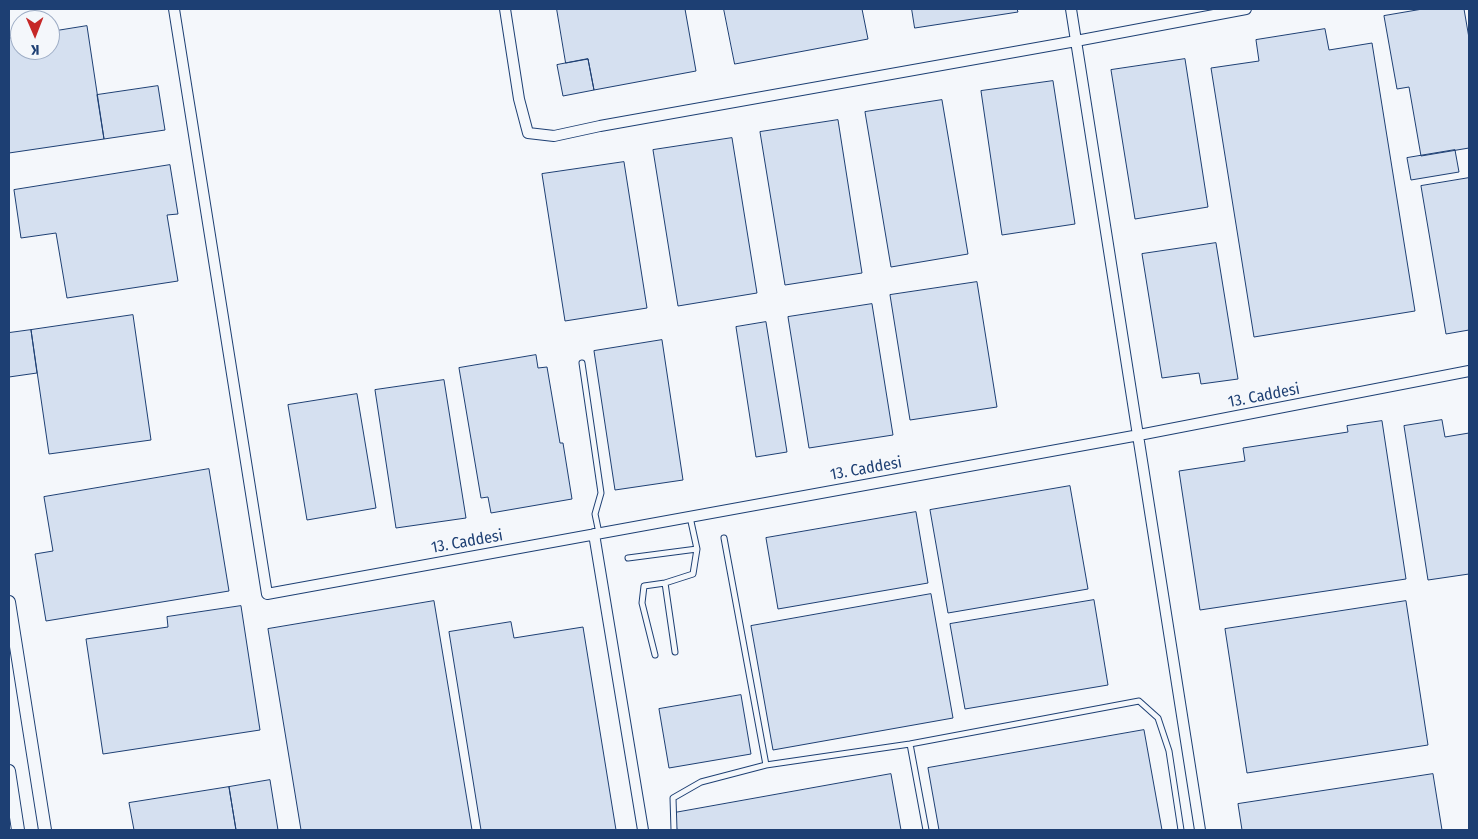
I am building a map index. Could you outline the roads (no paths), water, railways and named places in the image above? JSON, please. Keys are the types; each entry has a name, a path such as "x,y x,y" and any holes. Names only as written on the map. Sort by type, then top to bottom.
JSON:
{"street":[{"name":"13. Caddesi","path":"174,9 267,594 1139,435 1469,371"},
{"path":"505,9 519,99 528,133 554,136 600,126 1246,9"},
{"path":"1071,9 1200,830"},
{"path":"596,533 643,830"},
{"path":"9,602 45,830"},
{"path":"9,771 18,830"}],"lane":[{"path":"582,363 601,493 595,514 596,533"},
{"path":"655,655 642,603 644,586 665,583 693,574 697,549 690,516"},
{"path":"724,538 766,765"},
{"path":"628,558 697,549"},
{"path":"665,583 675,652"},
{"path":"674,830 673,798 701,782 766,765 910,744 1139,702 1158,718 1169,751 1180,830"},
{"path":"910,744 926,830"}]}
